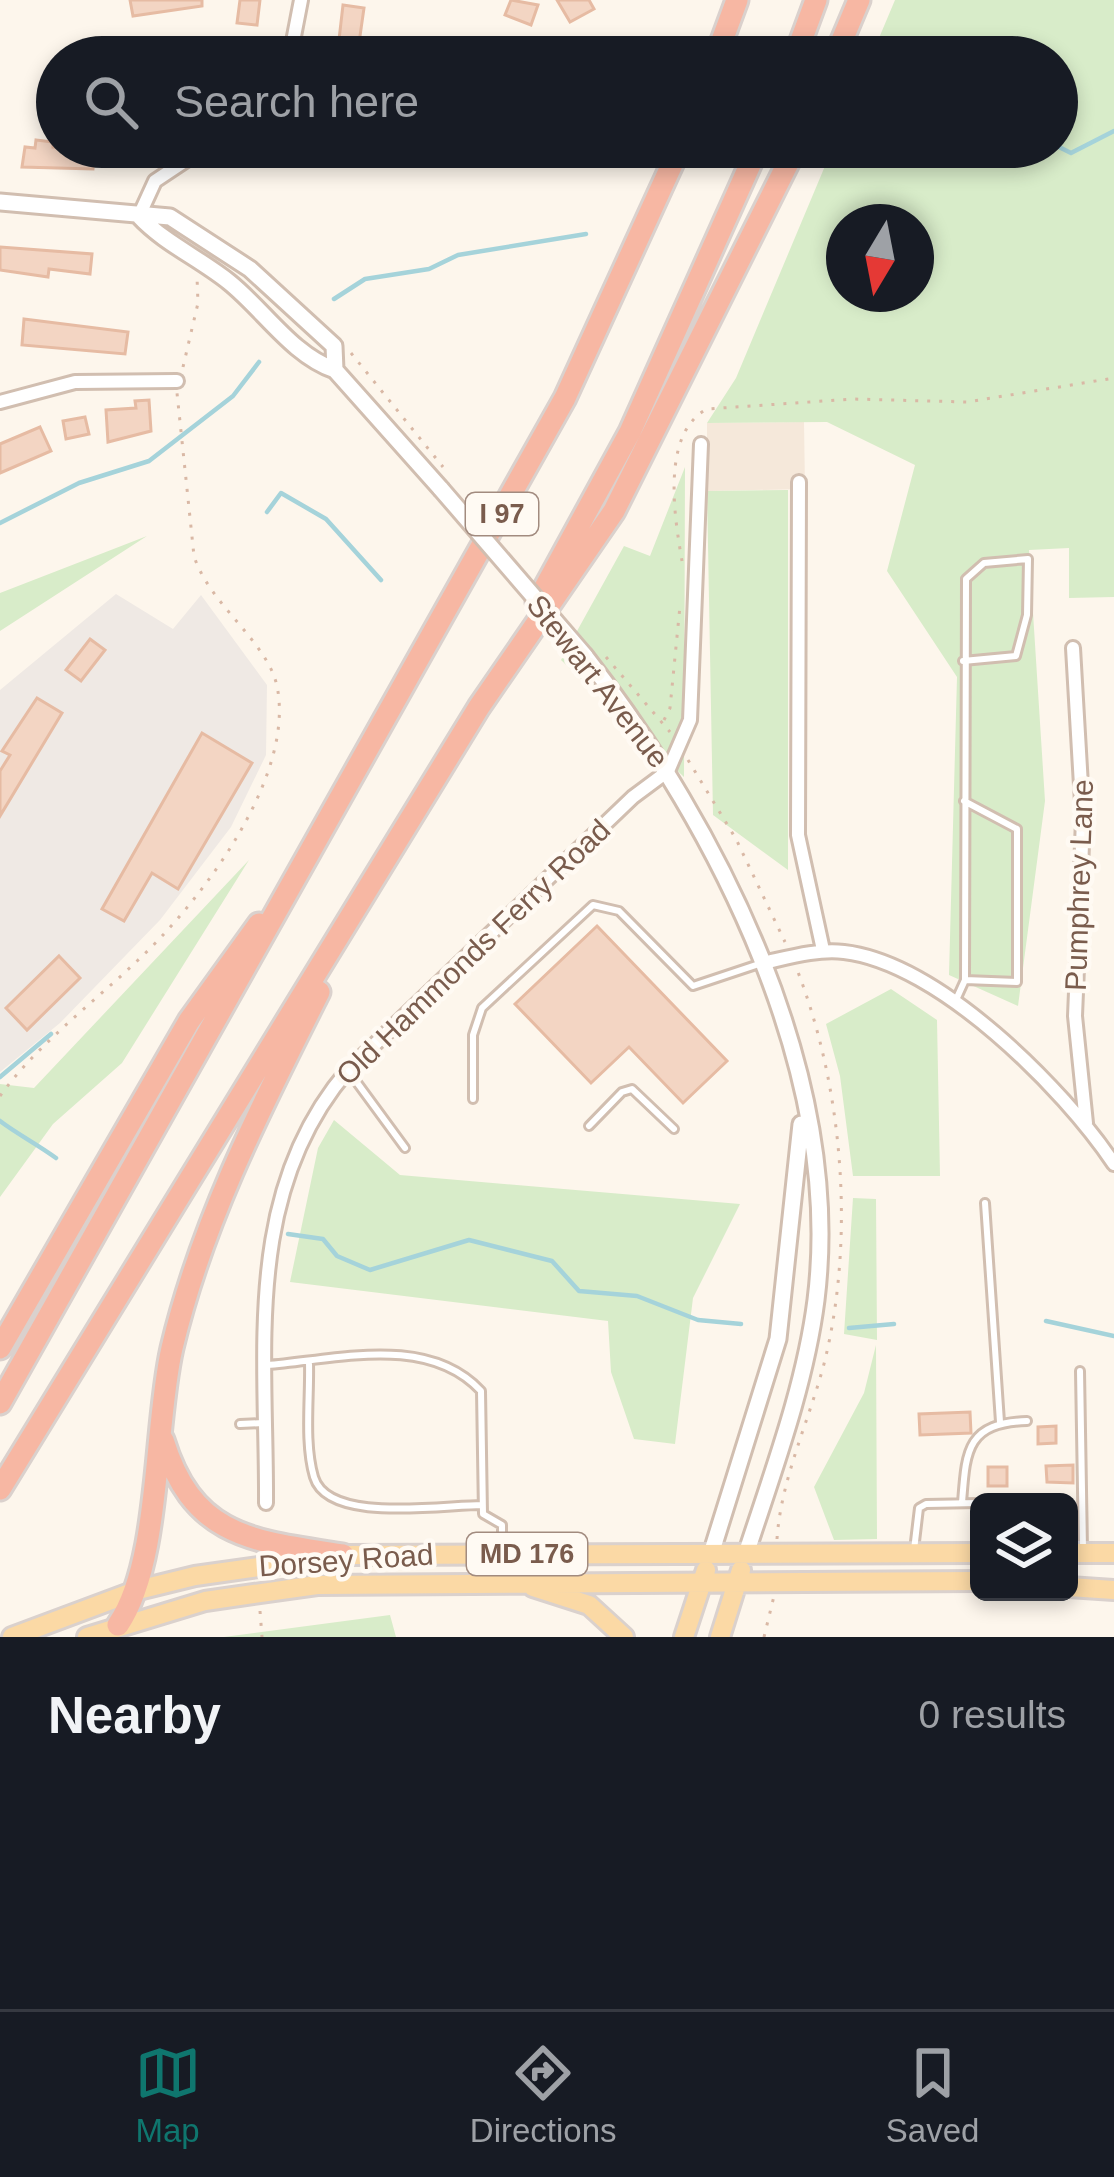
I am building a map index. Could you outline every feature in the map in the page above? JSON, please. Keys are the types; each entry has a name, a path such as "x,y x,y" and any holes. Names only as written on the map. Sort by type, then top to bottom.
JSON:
{"highway":[{"path":"724,36 737,0"},
{"path":"803,36 816,0"},
{"path":"844,36 859,0"},
{"name":"I 97","path":"0,1403 565,398 670,168"},
{"name":"I 97","path":"3,1486 479,707 629,432 748,168"},
{"path":"479,707 614,511 786,168"},
{"path":"0,1348 189,1021 325,831"},
{"path":"118,1625 137,1590 172,1349 202,1244 246,1138 380,868"},
{"path":"160,1429 183,1489 217,1522 253,1540 343,1555"}],"main road":[{"path":"1078,1553 1114,1552"},
{"path":"684,1637 711,1553"},
{"name":"Dorsey Road","path":"12,1637 137,1590 254,1565 343,1555 970,1553"},
{"path":"720,1637 746,1554"},
{"name":"Dorsey Road","path":"87,1637 118,1625 257,1592 511,1581 970,1580"},
{"path":"511,1581 589,1605 624,1637"},
{"path":"1078,1588 1114,1590"}],"street":[{"path":"294,36 302,0"},
{"path":"139,215 155,182 175,168"},
{"name":"Stewart Avenue","path":"0,202 170,217 250,269 334,346 335,370"},
{"name":"Stewart Avenue","path":"139,215 157,235 229,282 312,362 335,370 589,649 668,771 763,963 803,1107 820,1191 816,1297 799,1383 746,1554"},
{"path":"0,402 74,382 177,381"},
{"path":"668,771 690,720 699,602 701,444"},
{"path":"799,482 798,835 824,950"},
{"name":"Pumphrey Lane","path":"1073,648 1083,820 1075,1016 1087,1123"},
{"name":"Old Hammonds Ferry Road","path":"266,1504 267,1244 281,1186 314,1118 348,1070 633,797 668,771"},
{"path":"763,963 824,950 886,963 953,1005 1046,1076 1087,1123 1114,1164"},
{"name":"Stewart Avenue","path":"711,1553 778,1339 803,1107"}],"lane":[{"path":"953,1005 965,980 963,661 966,579 984,563 1028,559 1027,616 1016,656 963,661"},
{"path":"964,801 1017,829 1017,982 965,980"},
{"path":"473,1100 472,1035 482,1008 593,905 619,911 693,986 763,963"},
{"path":"348,1070 405,1148"},
{"path":"589,1126 632,1089 674,1129"},
{"path":"985,1203 1000,1422"},
{"path":"267,1365 398,1355 466,1376 481,1391 483,1514 502,1525 502,1554"},
{"path":"309,1362 311,1466 322,1493 341,1506 364,1508 482,1505"},
{"path":"1077,1493 1080,1371"},
{"path":"962,1503 966,1453 978,1435 1000,1422 1028,1421"},
{"path":"240,1424 267,1423"},
{"path":"914,1553 919,1508 970,1503"}],"path":[{"path":"0,1096 176,920 238,832 274,761 275,680 202,580 190,538 192,502 178,429 177,381 188,355 199,289 190,266"},
{"path":"589,649 663,721"},
{"path":"257,1592 262,1637"},
{"path":"764,1637 773,1601"}],"shaded area":[{"path":"804,422 805,489 707,491 707,423"},
{"path":"116,594 173,629 201,595 267,685 266,755 231,827 160,920 60,1023 0,1072 0,690"}],"green space":[{"path":"895,0 1114,0 1114,597 1069,598 1069,548 1029,550 1045,801 1018,1006 949,975 957,677 887,571 915,465 827,422 707,423 736,378 824,168 1078,168 1078,36 880,36"},
{"path":"685,467 684,777 561,660 624,546 650,556"},
{"path":"788,490 788,870 713,815 707,491"},
{"path":"147,536 0,631 0,593"},
{"path":"249,860 122,1063 53,1124 0,1197 0,1084 34,1088"},
{"path":"891,989 937,1020 940,1176 853,1176 840,1076 826,1024"},
{"path":"334,1120 400,1175 740,1204 693,1298 675,1444 634,1439 611,1372 608,1321 290,1282 318,1148"},
{"path":"853,1198 876,1199 877,1340 844,1334"},
{"path":"876,1345 877,1539 834,1540 814,1487 864,1393"},
{"path":"390,1615 396,1637 224,1637"}],"building":[{"path":"130,0 202,0 202,6 133,16"},
{"path":"240,0 260,0 257,25 237,23"},
{"path":"511,0 538,5 531,25 505,15"},
{"path":"557,0 589,0 594,9 570,22"},
{"path":"343,5 364,8 360,36 339,36"},
{"path":"36,140 36,167 22,167 25,147 35,148"},
{"path":"0,247 92,254 90,274 49,269 48,277 0,270"},
{"path":"24,319 128,332 125,354 22,345"},
{"path":"149,400 151,431 108,442 106,410 136,408 135,401"},
{"path":"85,417 89,434 66,439 63,421"},
{"path":"40,427 51,451 0,473 0,444"},
{"path":"90,639 105,650 81,681 66,670"},
{"path":"37,698 62,713 0,816 0,771 10,755 2,751"},
{"path":"202,733 252,763 178,889 152,873 124,921 102,909"},
{"path":"597,926 727,1061 683,1103 629,1047 591,1083 515,1004"},
{"path":"59,956 80,978 27,1030 6,1008"},
{"path":"970,1412 971,1433 920,1435 919,1414"},
{"path":"1056,1426 1056,1443 1038,1444 1038,1427"},
{"path":"1073,1465 1073,1483 1047,1482 1046,1466"},
{"path":"988,1467 1007,1467 1007,1486 988,1486"}],"waterway":[{"path":"1078,149 1114,131"},
{"path":"334,299 365,279 429,269 458,255 586,234"},
{"path":"0,523 79,483 149,461 233,396 259,362"},
{"path":"267,512 281,493 326,519 381,580"},
{"path":"0,1077 51,1034"},
{"path":"0,1121 56,1158"},
{"path":"288,1234 323,1239 337,1256 370,1270 469,1240 552,1261 579,1291 637,1296 698,1320 741,1324"},
{"path":"1046,1321 1114,1336"},
{"path":"849,1328 894,1324"}]}
